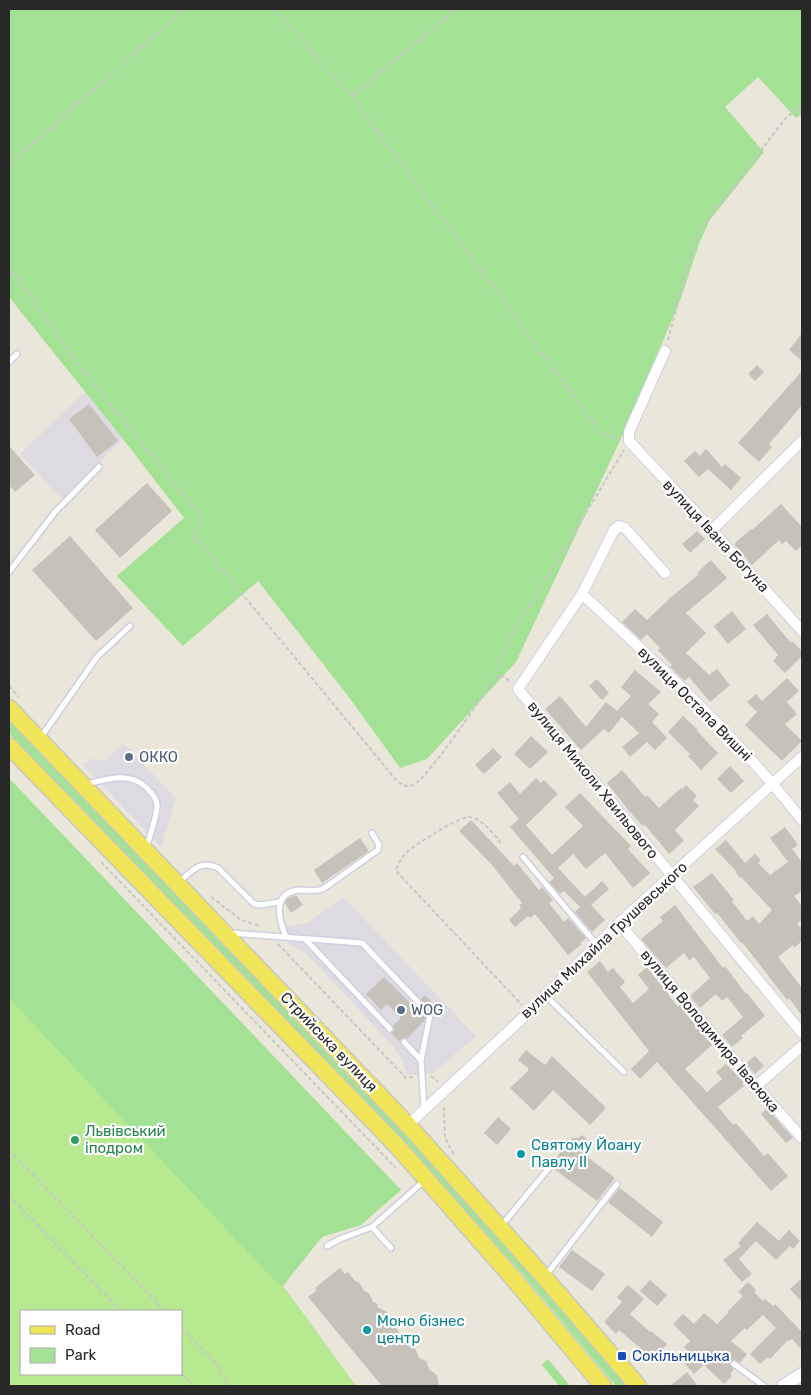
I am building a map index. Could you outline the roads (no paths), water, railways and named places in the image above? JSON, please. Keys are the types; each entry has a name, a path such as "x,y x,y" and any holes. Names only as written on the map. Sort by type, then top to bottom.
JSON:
{"main road":[{"name":"Стрийська вулиця","path":"15,704 39,739 408,1125 500,1227 638,1386"},
{"name":"Стрийська вулиця","path":"9,746 391,1139 512,1277 602,1386"}],"street":[{"name":"вулиця Івана Богуна","path":"665,351 629,432 629,441 802,631"},
{"path":"712,530 802,441"},
{"path":"582,594 614,530 619,526 625,528 665,573"},
{"name":"вулиця Миколи Хвильового","path":"582,594 518,689 802,1033"},
{"name":"вулиця Остапа Вишні","path":"582,594 661,668 774,784 802,820"},
{"name":"вулиця Михайла Грушевського","path":"408,1125 619,923 802,757"},
{"name":"вулиця Володимира Івасюка","path":"619,923 802,1138"},
{"path":"756,1086 802,1046"},
{"path":"787,1385 802,1374"}],"lane":[{"path":"9,362 17,354"},
{"path":"9,572 55,512 99,467"},
{"path":"39,739 97,657 130,626"},
{"path":"83,784 117,777 128,778 145,786 151,792 156,804 146,850"},
{"path":"178,883 198,866 211,864 218,868 254,904 260,906 279,902 292,892 318,891 323,889 378,850 379,845 372,833"},
{"path":"523,857 596,945"},
{"path":"279,902 280,921 286,937"},
{"path":"225,932 274,938 286,937 362,944 418,1002"},
{"path":"305,939 390,1029"},
{"path":"545,995 624,1072"},
{"path":"424,1110 421,1060 430,1015"},
{"path":"404,1042 421,1060"},
{"path":"500,1227 549,1168"},
{"path":"327,1246 372,1227 426,1179"},
{"path":"544,1278 617,1184"},
{"path":"372,1227 391,1248"},
{"path":"734,1364 764,1386"}],"place":[{"name":"ОККО","path":"129,757"},
{"name":"WOG","path":"401,1010"},
{"name":"Львівський іподром","path":"75,1140"},
{"name":"Святому Йоану Павлу ІІ","path":"521,1154"},
{"name":"Моно бізнес центр","path":"367,1330"},
{"name":"Сокільницька","path":"622,1356"}]}
